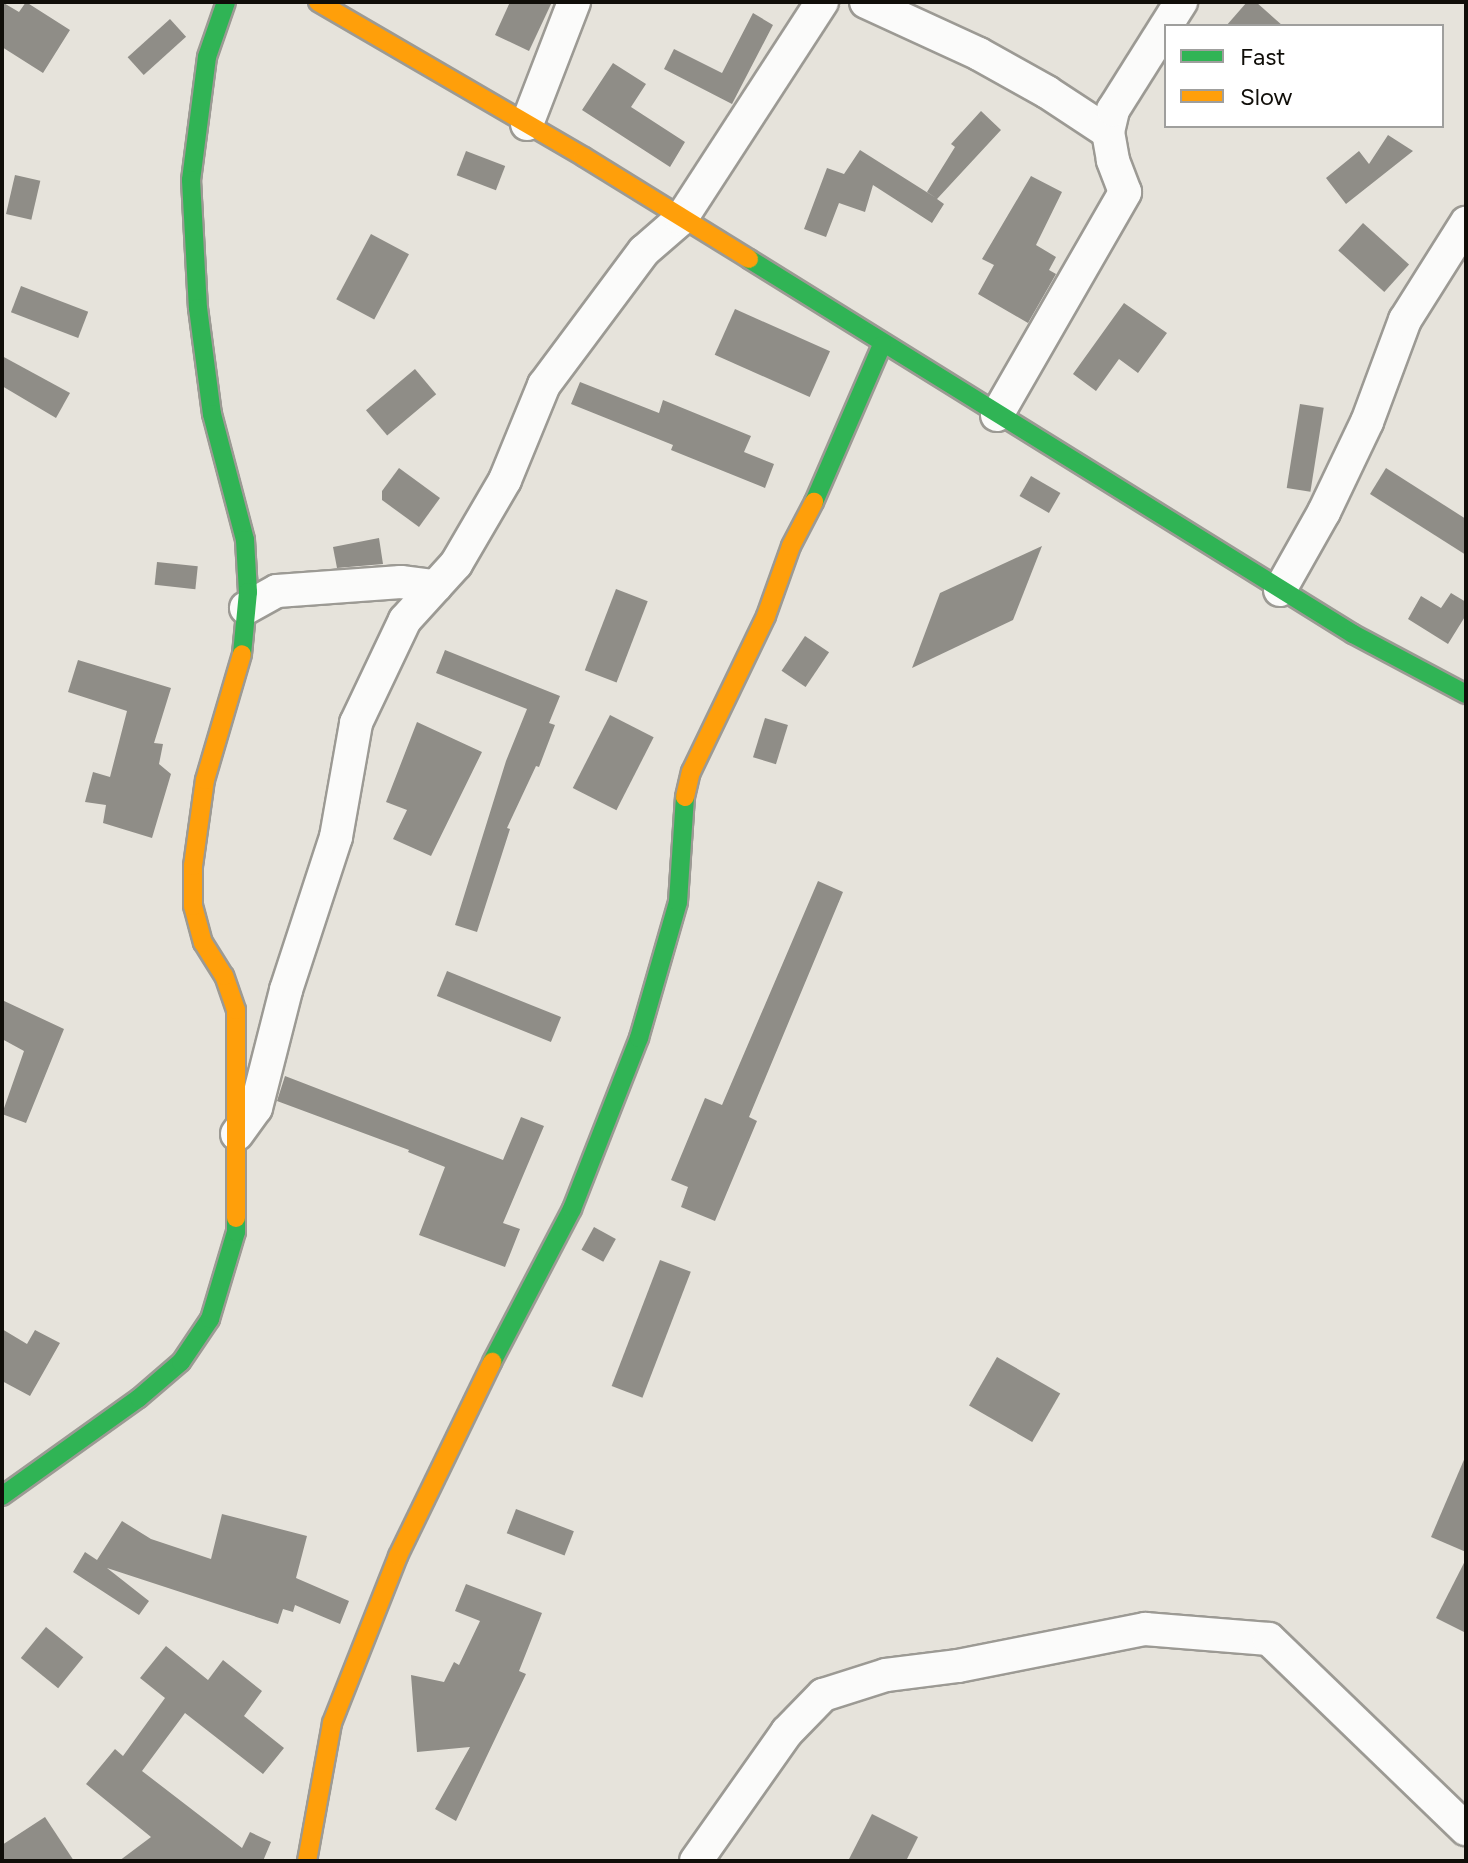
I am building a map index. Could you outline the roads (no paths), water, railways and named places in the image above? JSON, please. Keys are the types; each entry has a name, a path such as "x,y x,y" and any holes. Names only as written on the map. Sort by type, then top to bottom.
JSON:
{"street":[{"path":"2,1496 139,1398 181,1362 210,1319 226,1277 236,1232 236,1010 224,976 203,943 193,906 193,866 205,780 241,665 246,608 245,540 212,414 198,308 191,180 207,57 226,2"},
{"path":"318,2 527,124 1280,590 1353,634 1466,694"},
{"path":"527,124 574,2"},
{"path":"237,1134 256,1108 286,990 336,837 356,723 405,620 456,564 505,480 544,385 644,251 681,219 822,2"},
{"path":"866,2 979,54 1047,92 1108,132"},
{"path":"1167,24 1181,2"},
{"path":"997,415 1125,192 1113,160 1108,132 1113,110 1164,29"},
{"path":"1280,590 1324,512 1367,422 1405,320 1466,223"},
{"path":"307,1861 318,1785 332,1723 392,1570 470,1403 572,1209 639,1038 678,902 685,791 691,772 766,616 791,546 821,490 882,345"},
{"path":"246,608 277,591 401,582 436,586"},
{"path":"696,1861 787,1732 823,1695 886,1675 958,1666 1145,1629 1269,1639 1466,1829"}]}
